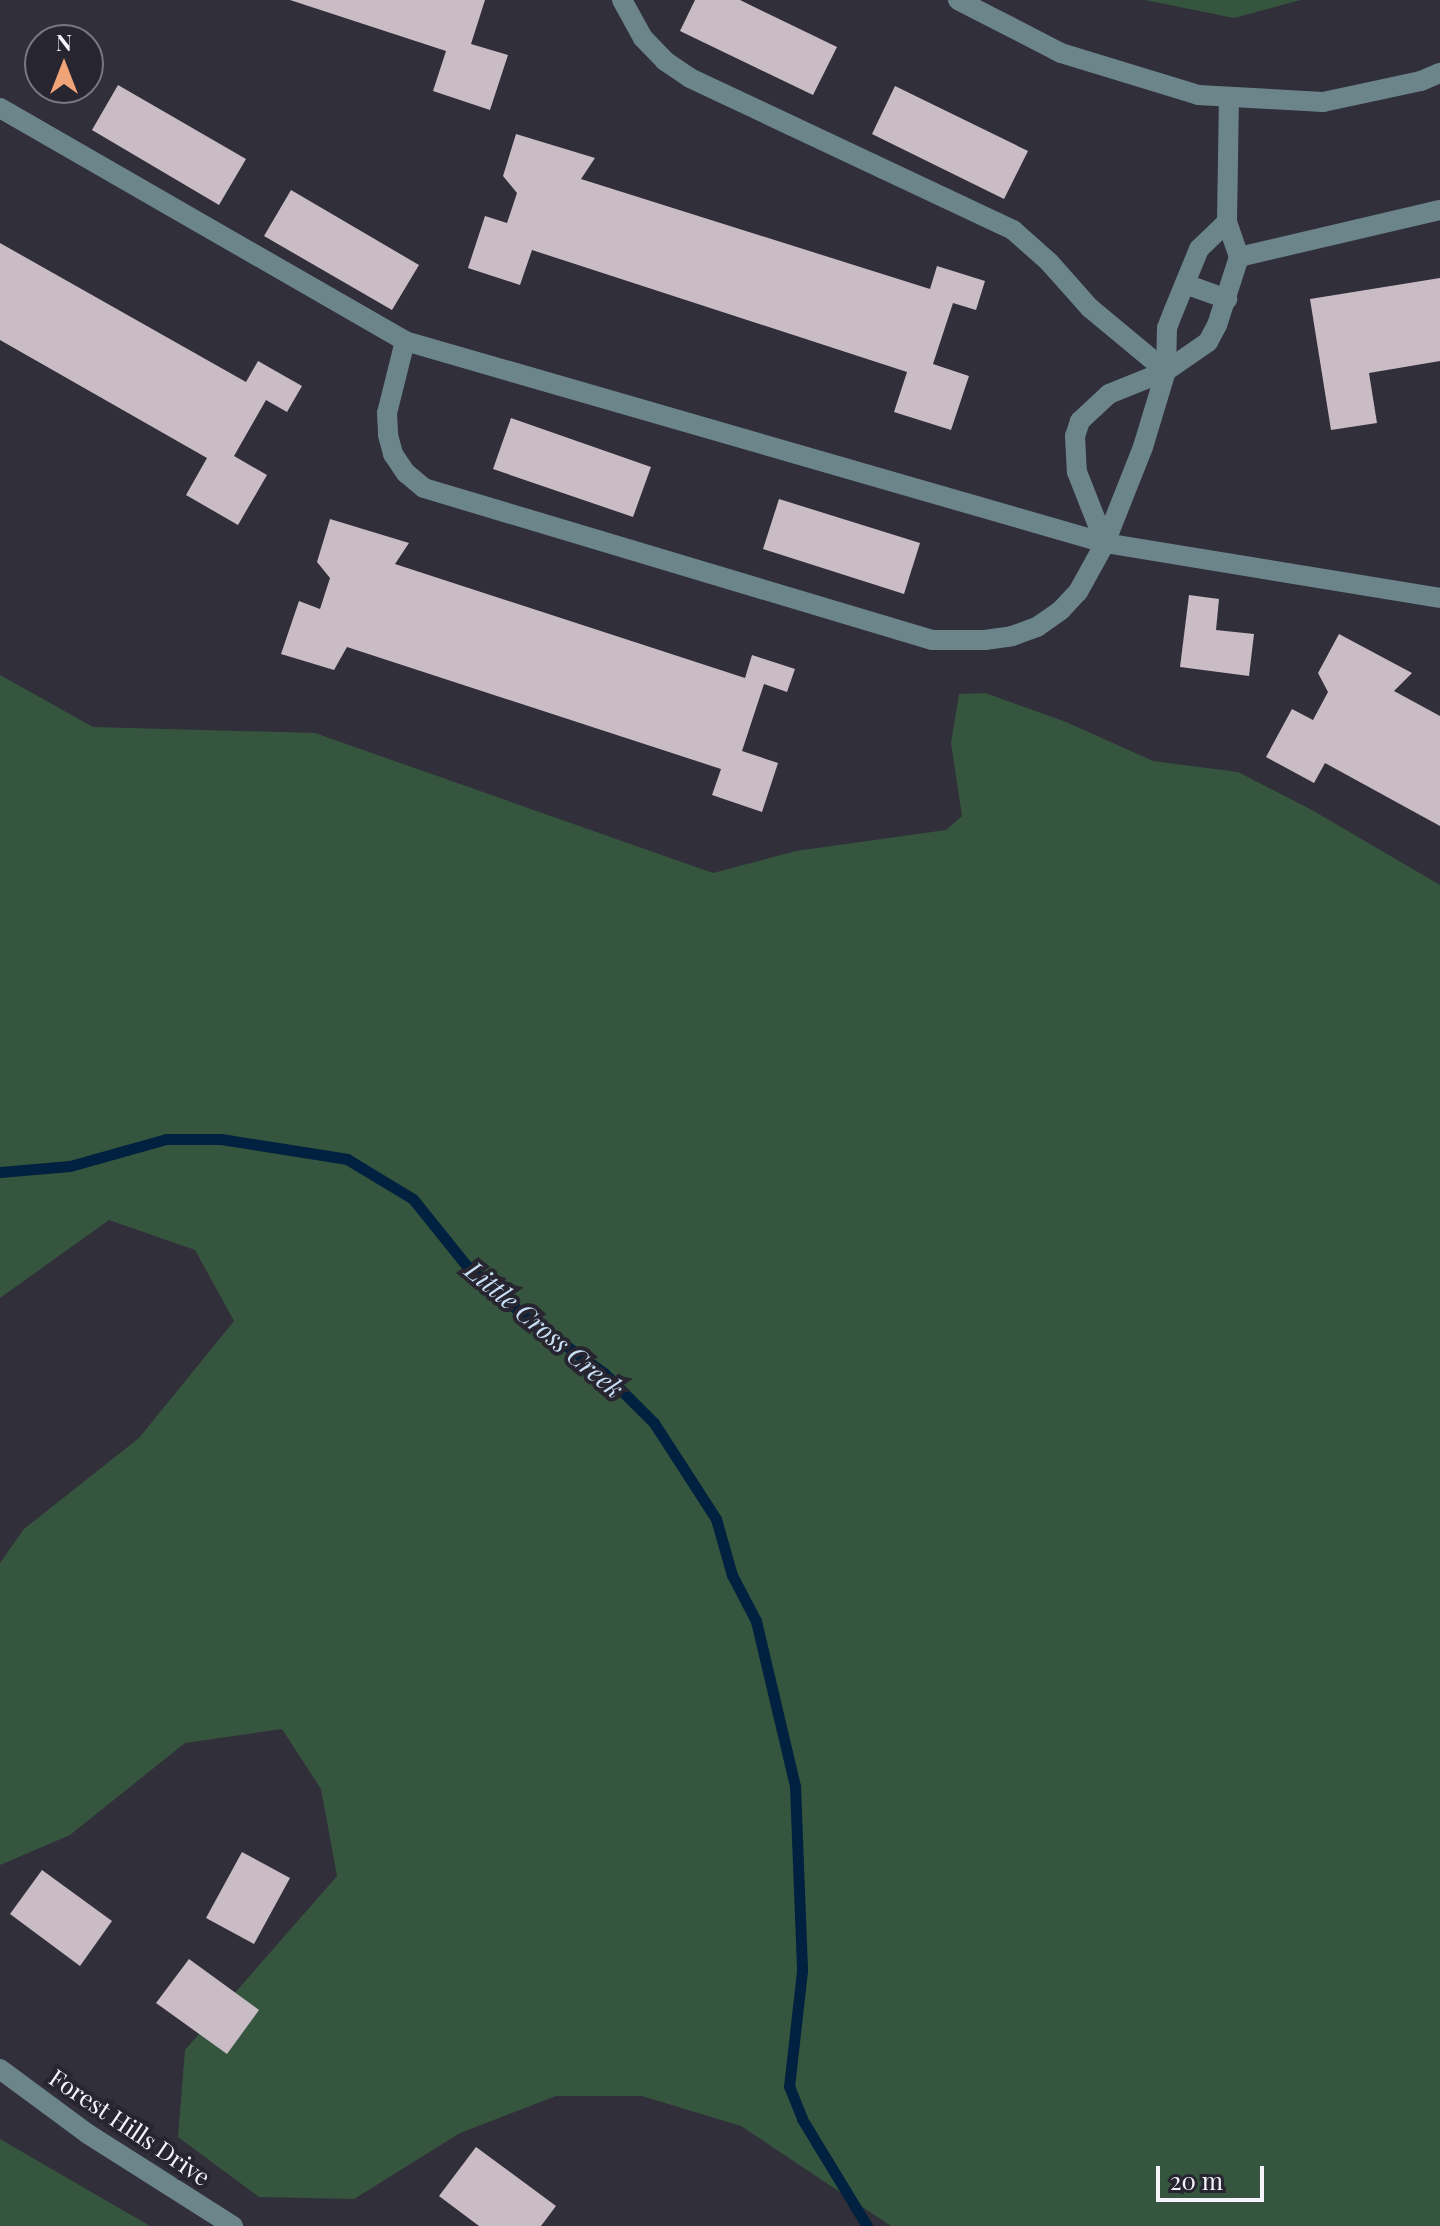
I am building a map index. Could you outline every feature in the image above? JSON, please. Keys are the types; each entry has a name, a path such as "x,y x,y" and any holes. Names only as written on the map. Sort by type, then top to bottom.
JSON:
{"street":[{"path":"622,0 643,38 665,61 690,78 1013,230 1049,262 1090,308 1166,371"},
{"path":"958,0 1061,53 1198,95 1323,102 1421,81 1440,73"},
{"path":"1105,543 1077,472 1075,445 1080,421 1109,394 1166,371 1208,342 1227,299 1239,257 1227,222 1229,97"},
{"path":"0,108 405,341 1105,543 1440,598"},
{"path":"1239,257 1440,210"},
{"path":"405,341 387,413 388,435 393,454 406,473 424,488 932,640 985,640 1037,627 1061,610 1078,592 1105,543 1143,447 1166,371 1167,328 1199,249 1227,222"},
{"path":"1185,284 1227,299"},
{"name":"Forest Hills Drive","path":"0,2069 88,2134 233,2226"}],"green space":[{"path":"1145,0 1301,0 1234,18"},
{"path":"0,675 93,727 315,733 713,873 796,851 946,830 962,816 951,743 959,694 985,693 1066,722 1153,761 1238,772 1312,810 1440,885 1440,2226 891,2226 741,2126 642,2096 556,2096 460,2133 354,2199 259,2197 178,2137 185,2050 337,1876 321,1789 282,1729 185,1743 70,1835 0,1865 0,1563 24,1529 139,1438 234,1321 195,1250 109,1220 0,1298"},
{"path":"0,2139 150,2226 0,2226"}],"building":[{"path":"290,0 485,0 471,44 508,55 490,110 433,91 446,51"},
{"path":"695,0 740,0 837,47 813,95 680,31"},
{"path":"118,85 246,159 219,205 92,130"},
{"path":"895,86 1028,151 1004,199 872,134"},
{"path":"516,134 595,158 581,179 930,289 937,266 985,281 976,310 953,303 933,364 969,376 951,430 894,412 907,372 532,250 520,285 468,268 485,216 507,223 517,193 503,176"},
{"path":"291,190 419,265 392,310 264,236"},
{"path":"0,243 246,382 258,361 302,386 287,412 266,400 234,456 267,475 238,525 186,495 207,458 0,340"},
{"path":"1440,278 1440,361 1369,373 1377,423 1331,430 1310,299"},
{"path":"511,418 651,467 633,517 493,469"},
{"path":"779,499 920,543 904,594 763,549"},
{"path":"330,519 409,543 395,564 745,678 752,655 795,669 787,692 764,684 742,751 778,763 762,812 712,795 721,769 347,647 334,670 281,654 299,601 320,609 330,578 317,562"},
{"path":"1189,595 1219,599 1216,630 1254,634 1249,676 1180,667"},
{"path":"1339,634 1412,673 1394,691 1440,716 1440,826 1325,763 1314,783 1266,757 1292,709 1313,720 1328,692 1318,673"},
{"path":"242,1852 290,1878 254,1944 206,1918"},
{"path":"42,1870 112,1921 80,1966 10,1914"},
{"path":"189,1959 259,2010 227,2054 156,2003"},
{"path":"476,2147 556,2206 541,2226 479,2226 439,2196"}],"waterway":[{"name":"Little Cross Creek","path":"0,1172 70,1166 166,1139 221,1139 347,1159 413,1199 466,1265 522,1314 604,1373 654,1423 716,1519 732,1575 756,1621 795,1786 802,1971 789,2086 802,2119 867,2226"}]}
